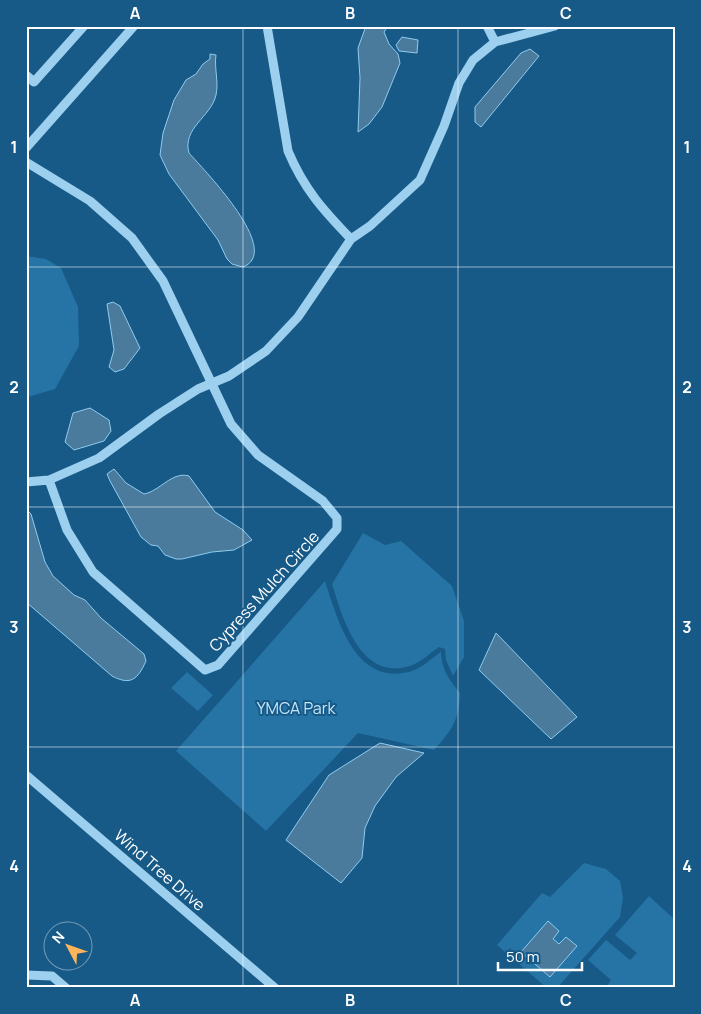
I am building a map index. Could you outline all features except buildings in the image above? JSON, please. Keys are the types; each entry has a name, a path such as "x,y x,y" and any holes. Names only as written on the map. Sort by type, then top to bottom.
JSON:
{"street":[{"path":"26,75 34,82 84,26"},
{"path":"26,148 134,26"},
{"path":"266,26 288,151 296,170 319,206 351,239"},
{"path":"487,26 495,42"},
{"path":"26,482 49,480 99,458 159,414 210,384 248,366 282,336 298,317 351,239 370,226 420,180 444,126 465,70 473,60 495,42 555,26"},
{"name":"Cypress Mulch Circle","path":"26,162 90,201 132,238 163,281 210,384 231,424 244,441 258,454 323,502 337,518 337,529 332,537 218,665 205,670 93,572 67,530 49,480"},
{"name":"Wind Tree Drive","path":"26,775 275,988"},
{"path":"26,975 52,976 66,988"}],"green space":[{"path":"26,256 46,259 61,268 78,307 79,346 55,389 28,397"},
{"path":"363,533 385,545 401,541 452,586 464,621 464,657 453,676 446,660 445,649 439,647 414,665 393,668 378,664 366,656 356,644 342,614 332,584"},
{"name":"YMCA Park","path":"325,581 343,632 363,661 377,670 393,674 416,670 441,652 444,669 460,693 458,711 450,731 434,750 358,733 266,831 176,751"},
{"path":"187,672 213,695 198,711 171,688"},
{"path":"584,863 606,869 620,881 623,898 620,917 557,988 547,988 497,945 542,893 550,897"},
{"path":"649,896 675,920 675,988 606,988 611,980 588,960 606,940 630,960 637,953 615,935"}],"shaded area":[{"path":"366,26 388,26 384,32 389,44 398,54 400,63 382,107 369,124 358,132 360,78 358,48"},
{"path":"402,37 418,40 417,53 399,51 396,45"},
{"path":"530,49 539,56 481,127 475,122 475,107 521,53"},
{"path":"210,54 216,55 216,95 209,110 193,129 188,144 189,153 223,191 247,228 254,245 253,258 243,267 232,264 227,259 218,240 169,174 160,155 163,133 174,100 186,80 196,74 203,64 210,59"},
{"path":"113,302 120,306 140,348 124,369 115,372 109,367 114,350 107,304"},
{"path":"90,408 109,420 111,431 104,441 74,450 65,442 73,413"},
{"path":"114,469 126,483 144,494 177,476 189,476 215,512 243,530 252,540 234,550 212,552 182,559 165,555 158,546 151,545 141,537 107,474"},
{"path":"26,509 31,514 45,562 53,576 74,595 85,600 101,618 144,654 146,661 140,672 133,679 124,680 112,676 26,602"},
{"path":"496,633 577,717 551,739 479,670"},
{"path":"380,743 424,753 396,777 375,806 365,828 362,858 341,883 286,840 329,775"},
{"path":"548,921 559,931 553,939 559,944 566,937 577,946 550,977 521,952"}]}
